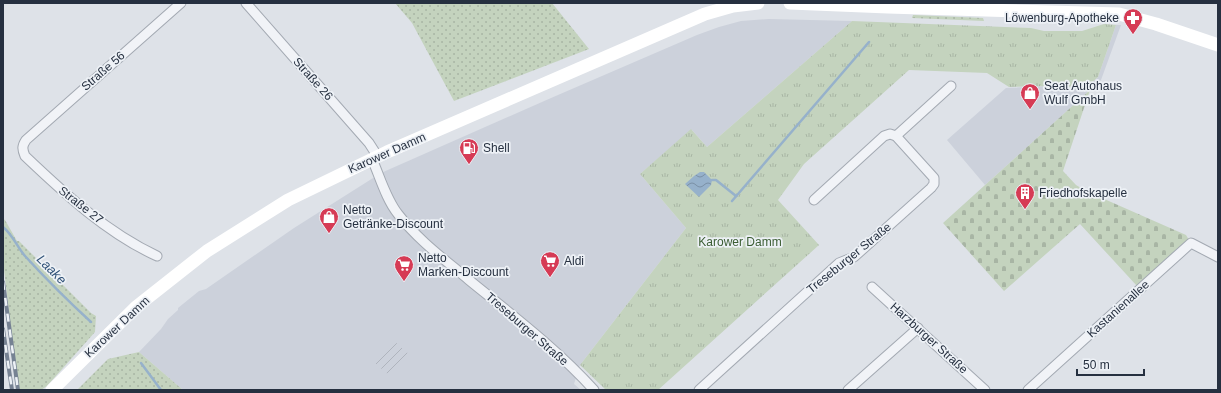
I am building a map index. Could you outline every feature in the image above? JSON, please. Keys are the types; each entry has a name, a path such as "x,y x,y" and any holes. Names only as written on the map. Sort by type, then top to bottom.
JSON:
{"main road":[{"name":"Karower Damm","path":"56,385 136,307 207,251 288,200 375,158 705,14 733,6 758,3"},
{"path":"790,3 988,7 1119,14 1156,24 1218,45"}],"street":[{"name":"Straße 56","path":"26,140 181,3"},
{"name":"Straße 26","path":"246,3 369,143 375,158"},
{"path":"814,200 884,136 890,134 896,136 951,86"},
{"name":"Treseburger Straße","path":"699,390 839,263 854,257 931,188 934,184 934,178 896,136"},
{"name":"Straße 27","path":"26,140 22,146 25,156 69,197 124,238 157,256"},
{"name":"Treseburger Straße","path":"375,158 390,201 397,214 427,245 523,324 582,377 594,390"},
{"name":"Kastanienallee","path":"1028,390 1191,244 1218,256"},
{"name":"Harzburger Straße","path":"872,287 985,390"},
{"path":"848,390 918,328"}],"shaded area":[{"path":"769,19 852,21 707,147 692,130 640,174 686,228 580,365 574,384 581,390 183,390 139,352 161,329 168,319 178,310 178,308 199,291 206,289 294,228 381,173 697,35 741,21"},
{"path":"1116,25 1121,25 1101,80 985,185 947,140 1006,88 1048,86 1087,87 1098,77"},
{"path":"394,341 410,355 391,377 375,363"}],"green space":[{"path":"395,3 552,3 589,49 454,101 412,23"},
{"path":"913,15 983,18 984,21 912,18"},
{"name":"Karower Damm","path":"852,21 1031,28 1044,31 1082,31 1104,24 1116,25 1098,77 1087,87 1009,87 987,73 909,70 804,164 778,200 819,245 658,390 606,390 580,365 686,228 640,174 691,129 707,147"},
{"path":"1090,90 1063,171 1076,185 1086,191 1186,235 1189,240 1137,286 1080,224 1004,291 943,223"},
{"path":"3,219 17,241 19,241 91,313 96,316 95,332 47,386 41,390 18,390 3,261"},
{"path":"139,352 183,390 77,390 108,359"}],"water":[{"path":"700,172 704,172 712,180 711,185 699,197 685,184"}],"waterway":[{"path":"732,201 869,42"},
{"path":"712,180 716,180 736,196"},
{"name":"Laake","path":"3,227 33,265 91,322"},
{"name":"Laake","path":"141,363 161,390"}],"railway":[{"path":"3,282 18,390"},
{"path":"3,329 12,390"}],"place":[{"name":"Löwenburg-Apotheke","path":"1133,35"},
{"name":"Seat Autohaus Wulf GmbH","path":"1030,110"},
{"name":"Shell","path":"469,165"},
{"name":"Friedhofskapelle","path":"1025,210"},
{"name":"Netto Getränke-Discount","path":"329,234"},
{"name":"Aldi","path":"550,278"},
{"name":"Netto Marken-Discount","path":"404,282"}]}
